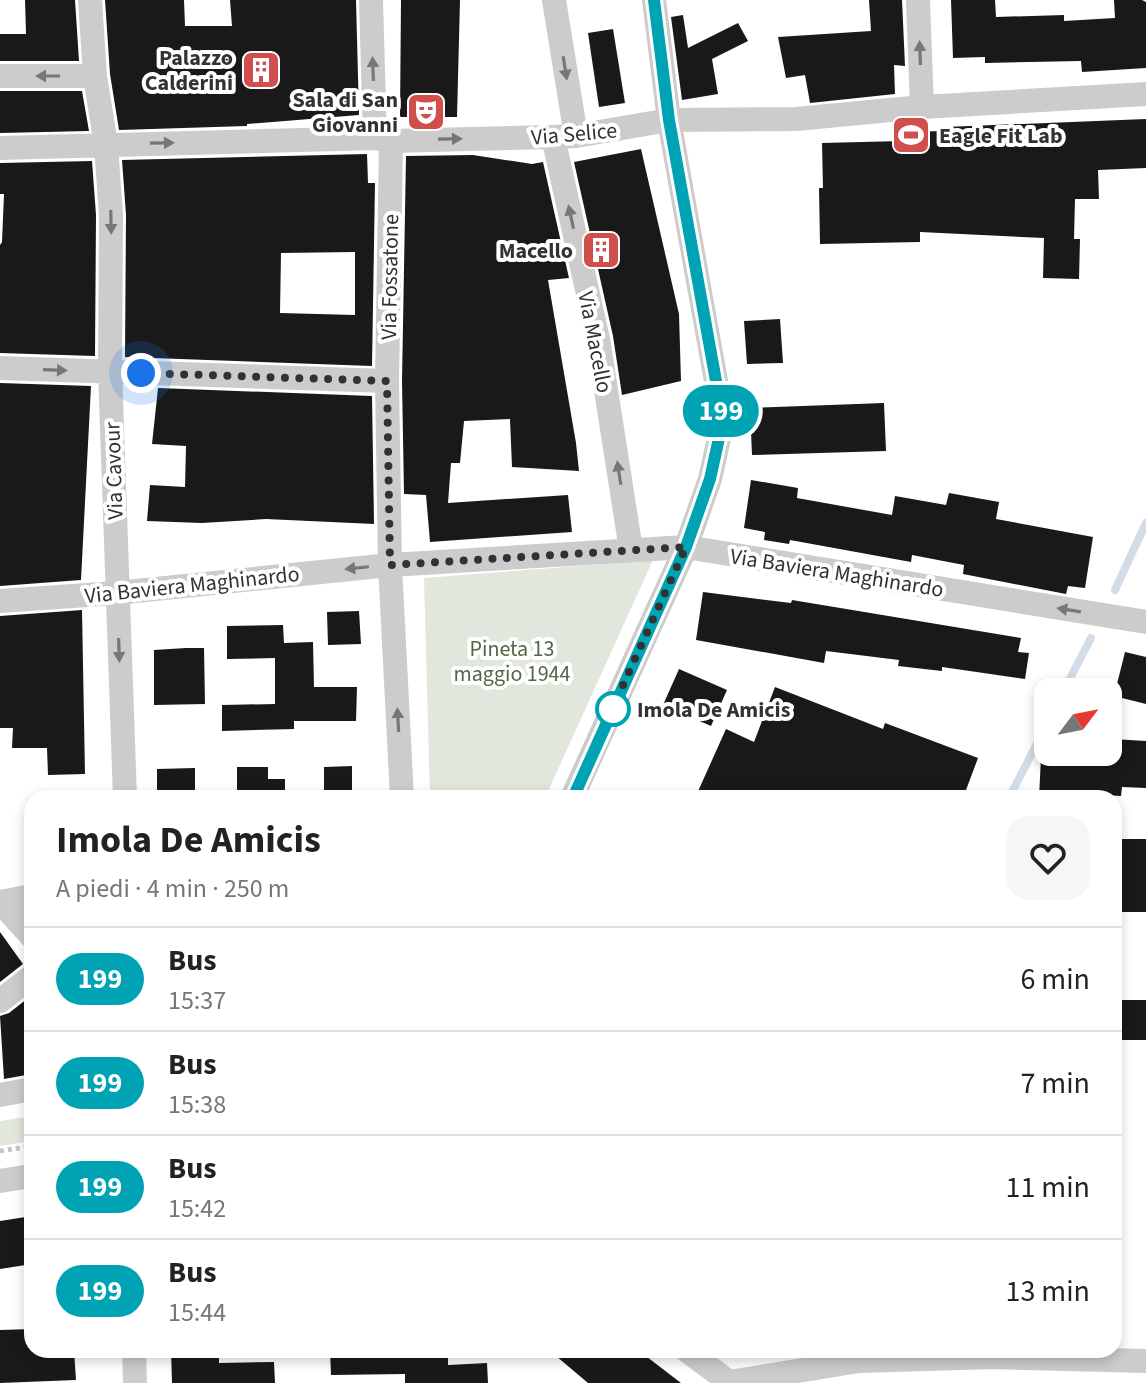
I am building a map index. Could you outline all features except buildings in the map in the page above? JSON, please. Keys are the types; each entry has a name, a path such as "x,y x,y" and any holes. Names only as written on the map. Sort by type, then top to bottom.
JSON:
{"street":[{"name":"Via Cavour","path":"90,0 95,76 106,145 111,215 110,371 125,790"},
{"name":"Via Fossatone","path":"371,0 383,139 390,565 402,790"},
{"name":"Via Macello","path":"554,0 564,136 631,550"},
{"path":"576,790 686,547 710,479 723,420 669,120 654,0"},
{"path":"918,0 922,107"},
{"path":"0,76 95,76"},
{"name":"Via Selice","path":"0,148 564,136 669,120 796,119 922,107 1146,94"},
{"path":"0,368 387,381"},
{"name":"Via Baviera Maghinardo","path":"0,601 116,593 390,565 686,547 1146,622"},
{"path":"0,902 24,898"},
{"path":"0,902 24,928"},
{"path":"0,1001 24,982"},
{"path":"0,1095 24,1090"},
{"path":"0,1181 24,1177"},
{"path":"134,1358 135,1383"},
{"path":"696,1358 729,1383 859,1361 959,1358"},
{"path":"1030,1358 1146,1361"}],"path":[{"path":"0,1151 24,1147"}],"green space":[{"name":"Pineta 13 maggio 1944","path":"653,560 549,790 430,790 424,578"},
{"path":"24,1117 24,1142 0,1146 0,1121"}],"waterway":[{"path":"1115,590 1146,523"},
{"path":"1070,678 1091,638"},
{"path":"1013,790 1034,749"}],"bus line":[{"name":"199","path":"577,790 686,547 710,479 723,420 669,120 654,0"}],"place":[{"name":"Palazzo Calderini","path":"261,70"},
{"name":"Sala di San Giovanni","path":"426,112"},
{"name":"Eagle Fit Lab","path":"911,135"},
{"name":"Macello","path":"601,250"},
{"name":"Imola De Amicis","path":"613,709"}],"route":[{"path":"141,373 387,381 390,565 686,547 608,718 613,709"}]}
